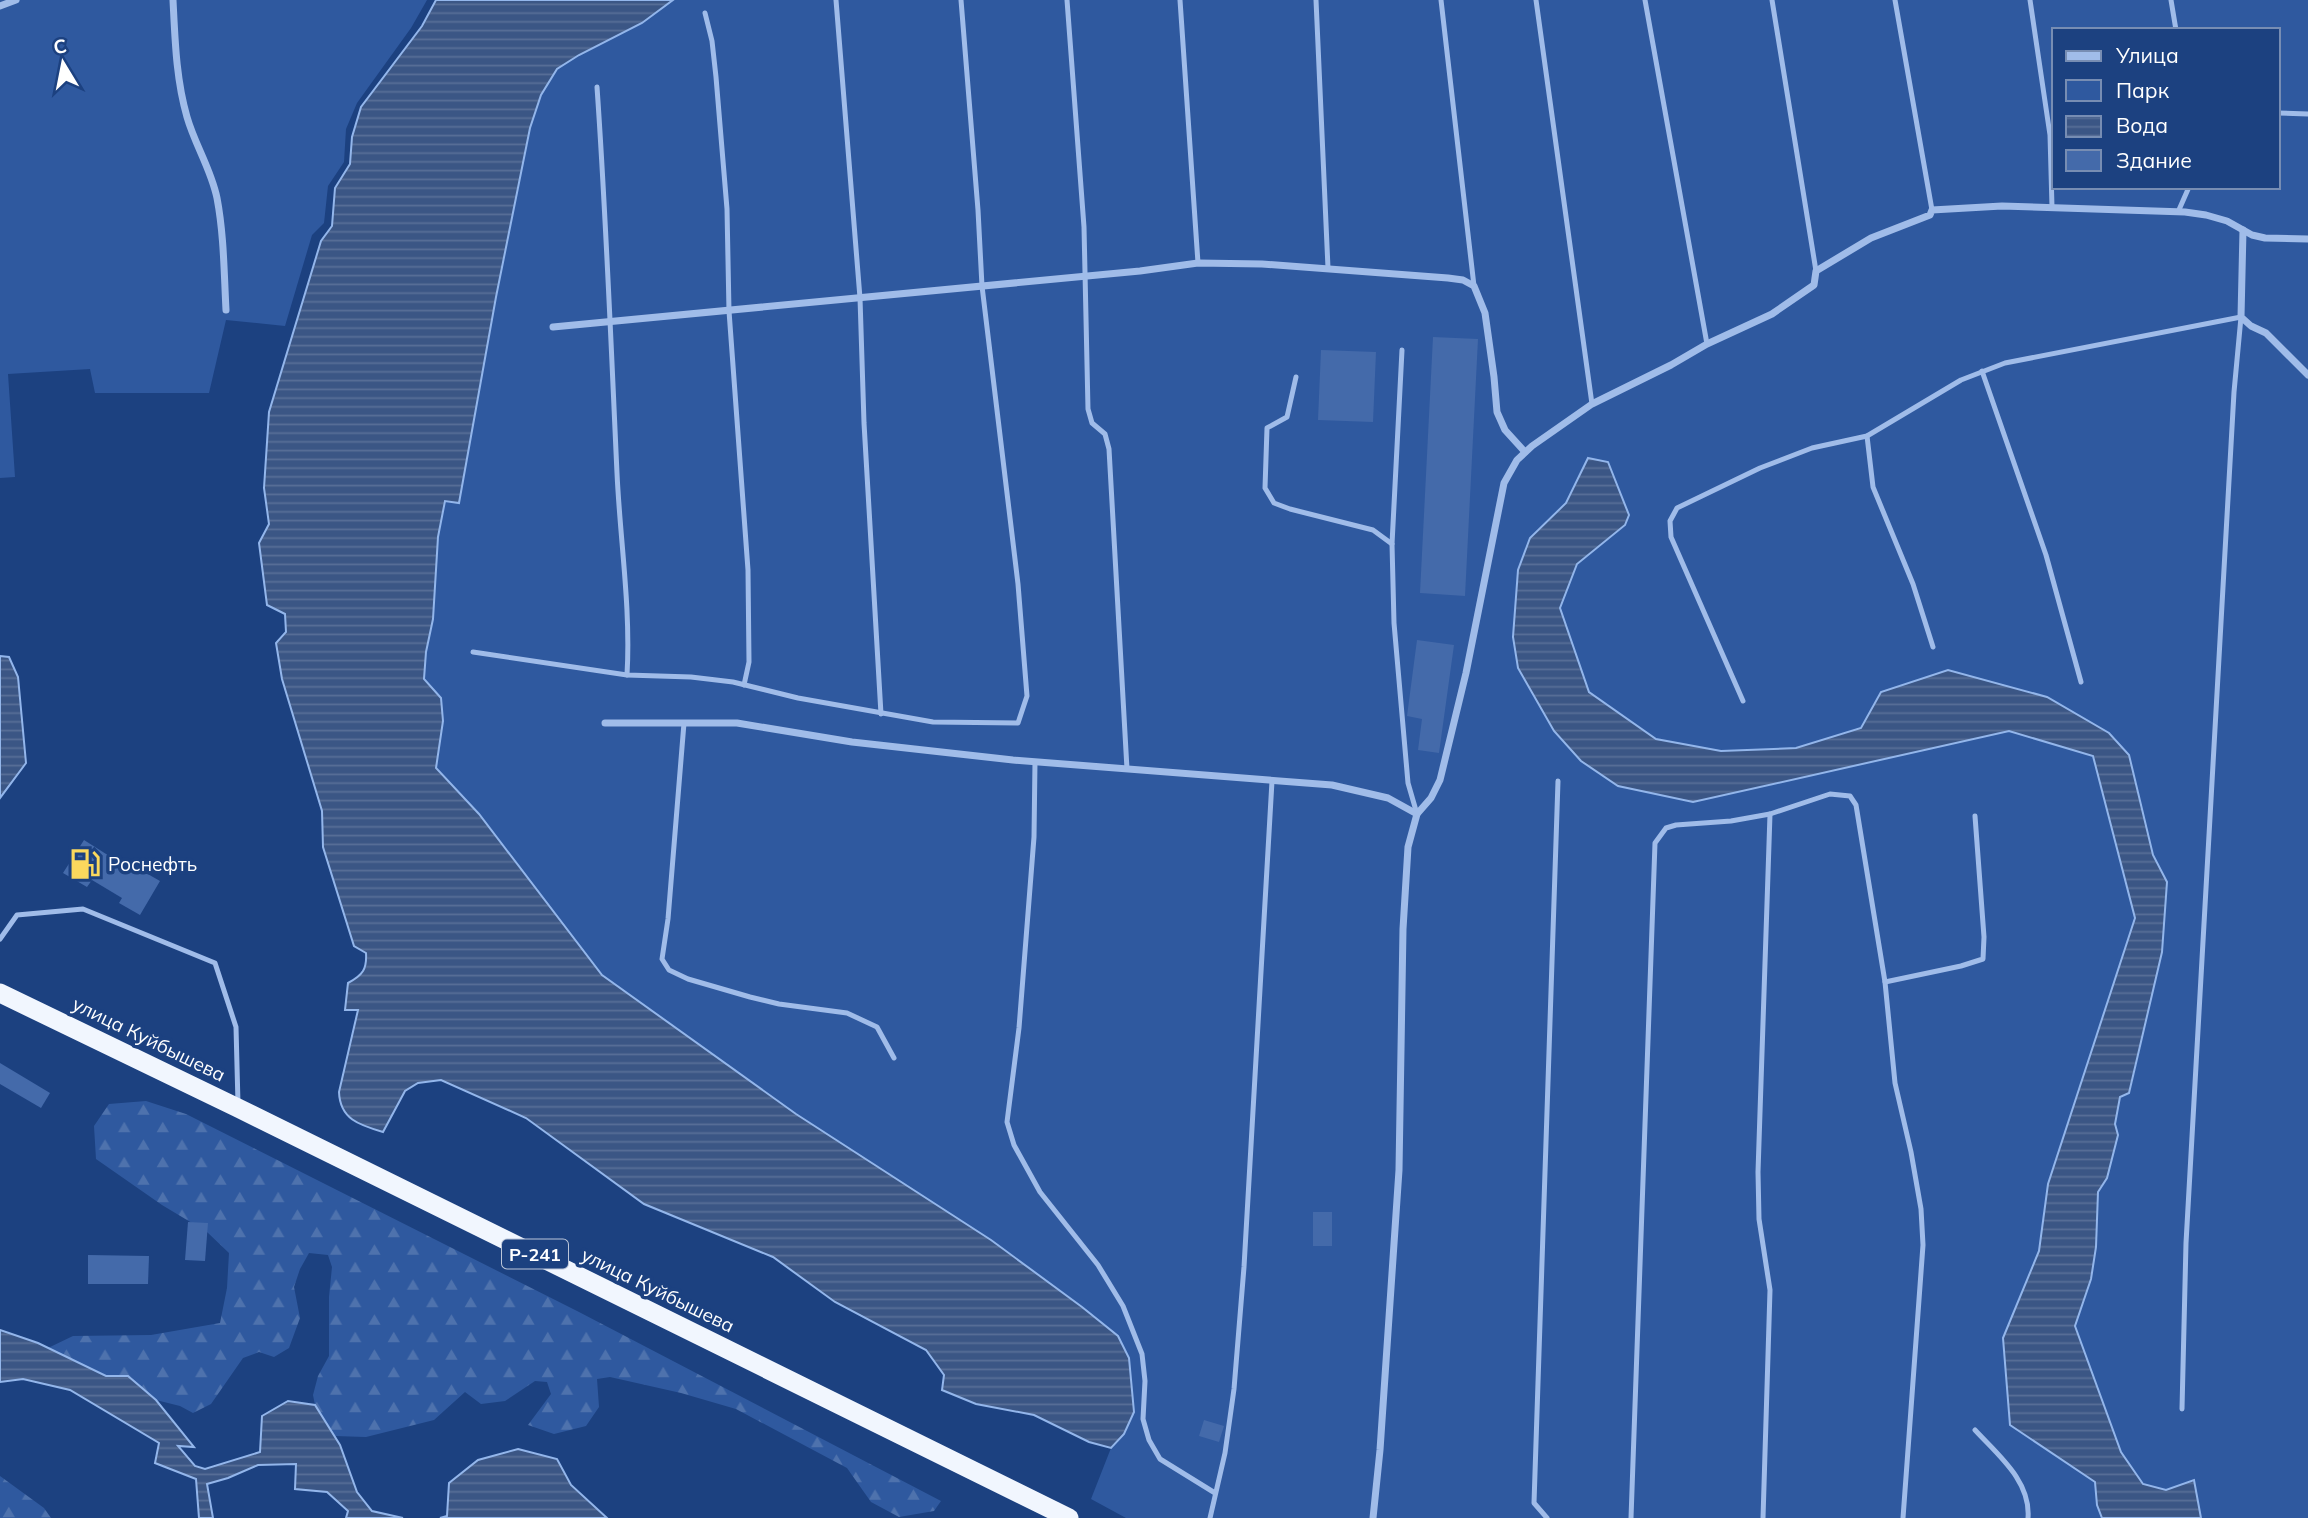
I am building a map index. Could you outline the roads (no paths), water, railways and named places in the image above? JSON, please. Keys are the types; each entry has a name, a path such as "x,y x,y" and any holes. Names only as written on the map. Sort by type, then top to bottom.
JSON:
{"highway":[{"name":"улица Куйбышева","path":"0,993 1069,1518"}],"street":[{"path":"0,6 16,0"},
{"path":"173,0 175,54 182,96 188,120 209,171 222,227 226,310"},
{"path":"1373,1518 1399,1170 1403,929 1408,847 1417,814 1431,798 1440,780 1466,673 1504,483 1517,460 1592,404 1707,344 1772,314 1814,285 1816,271 1871,238 1930,215 1932,211 2002,205 2178,212 2206,215 2227,221 2265,237 2308,239"},
{"path":"2243,230 2241,317 2251,326 2266,333 2308,375"},
{"path":"553,327 1198,263 1328,268 1448,278 1463,280 1474,286 1485,313 1497,412 1505,430 1525,452"},
{"path":"606,723 737,723 852,742 1035,762 1343,788 1388,798 1417,814"}],"lane":[{"path":"836,0 860,298 864,423 881,714"},
{"path":"472,652 627,675 691,677 744,685 798,698 933,722 1018,723 1027,696 1018,584 982,286 961,0"},
{"path":"1067,0 1084,228 1088,409 1092,422 1105,434 1109,449 1128,769"},
{"path":"1180,0 1198,263"},
{"path":"1316,0 1328,268"},
{"path":"1441,0 1474,286"},
{"path":"1536,0 1592,404"},
{"path":"1646,0 1707,344"},
{"path":"1772,0 1816,271"},
{"path":"1895,0 1932,211"},
{"path":"2030,0 2050,135 2052,207"},
{"path":"2171,0 2176,28"},
{"path":"705,13 712,41 727,209 729,311 748,570 748,662 744,685"},
{"path":"597,87 629,642 627,675"},
{"path":"2280,113 2308,114"},
{"path":"2178,212 2188,189"},
{"path":"1743,701 1671,537 1673,514 1682,505 1760,468 1812,448 1867,436 1961,380 2005,363 2241,317 2234,392 2187,1229 2182,1409"},
{"path":"1402,349 1392,544 1394,623 1408,783 1417,814"},
{"path":"1982,371 2046,555 2081,682"},
{"path":"1296,377 1287,417 1268,428 1265,488 1273,503 1373,530 1392,544"},
{"path":"1867,436 1873,487 1913,584 1933,647"},
{"path":"684,723 668,919 662,959 668,970 688,979 769,1002 847,1013 877,1027 894,1058"},
{"path":"1035,762 1034,837 1019,1028 1007,1122 1014,1145 1040,1192 1098,1265 1123,1306 1142,1354 1145,1381 1143,1419 1149,1440 1160,1459 1215,1493"},
{"path":"1548,1518 1534,1503 1558,780"},
{"path":"1210,1518 1225,1453 1237,1349 1272,781"},
{"path":"1631,1518 1655,843 1666,828 1676,825 1731,821 1770,814 1830,794 1850,796 1856,805 1885,982 1895,1083 1921,1209 1923,1245 1903,1518"},
{"path":"1763,1518 1770,1290 1759,1219 1758,1172 1770,814"},
{"path":"1885,982 1983,959 1984,937 1975,816"},
{"path":"0,939 17,915 83,909 215,963 236,1027 238,1108"},
{"path":"1975,1430 2024,1487 2028,1518"}],"water":[{"path":"436,0 673,0 642,23 557,69 541,95 530,128 459,503 445,501 438,537 433,619 424,679 441,698 443,721 436,768 479,814 602,975 796,1114 991,1240 1118,1336 1129,1358 1134,1412 1124,1434 1111,1448 1089,1442 1034,1415 976,1404 942,1390 944,1375 926,1350 835,1302 773,1257 644,1204 526,1118 441,1080 418,1083 405,1091 383,1132 352,1120 343,1109 339,1092 358,1010 345,1010 348,983 363,971 366,953 354,946 323,847 322,811 282,679 276,643 286,632 285,614 267,605 259,543 269,524 264,488 269,412 321,241 332,226 335,188 350,164 352,137 361,107 422,26"},
{"path":"1588,458 1608,462 1629,515 1625,525 1577,564 1560,608 1589,692 1656,739 1721,751 1796,748 1861,728 1881,692 1948,670 2047,697 2109,733 2129,755 2153,855 2167,882 2162,952 2129,1093 2120,1097 2115,1124 2118,1135 2107,1178 2098,1192 2096,1247 2091,1279 2075,1326 2121,1452 2143,1484 2166,1490 2194,1480 2201,1518 2102,1518 2097,1505 2095,1482 2010,1425 2003,1338 2039,1251 2048,1184 2135,918 2093,756 2009,731 1693,802 1618,786 1581,761 1554,731 1518,668 1513,637 1518,570 1530,538 1566,503"},
{"path":"0,656 9,657 18,677 26,763 0,798"},
{"path":"0,1330 38,1343 106,1376 128,1376 156,1400 194,1447 178,1446 195,1466 205,1469 260,1452 262,1416 288,1401 315,1405 340,1445 357,1492 372,1511 403,1518 346,1518 348,1511 327,1492 295,1489 296,1464 258,1465 207,1484 213,1518 199,1518 196,1479 155,1463 159,1443 70,1390 23,1379 0,1382"},
{"path":"518,1449 557,1459 571,1485 607,1518 440,1518 447,1516 449,1483 478,1460"}],"place":[{"name":"Роснефть","path":"85,864"}]}
